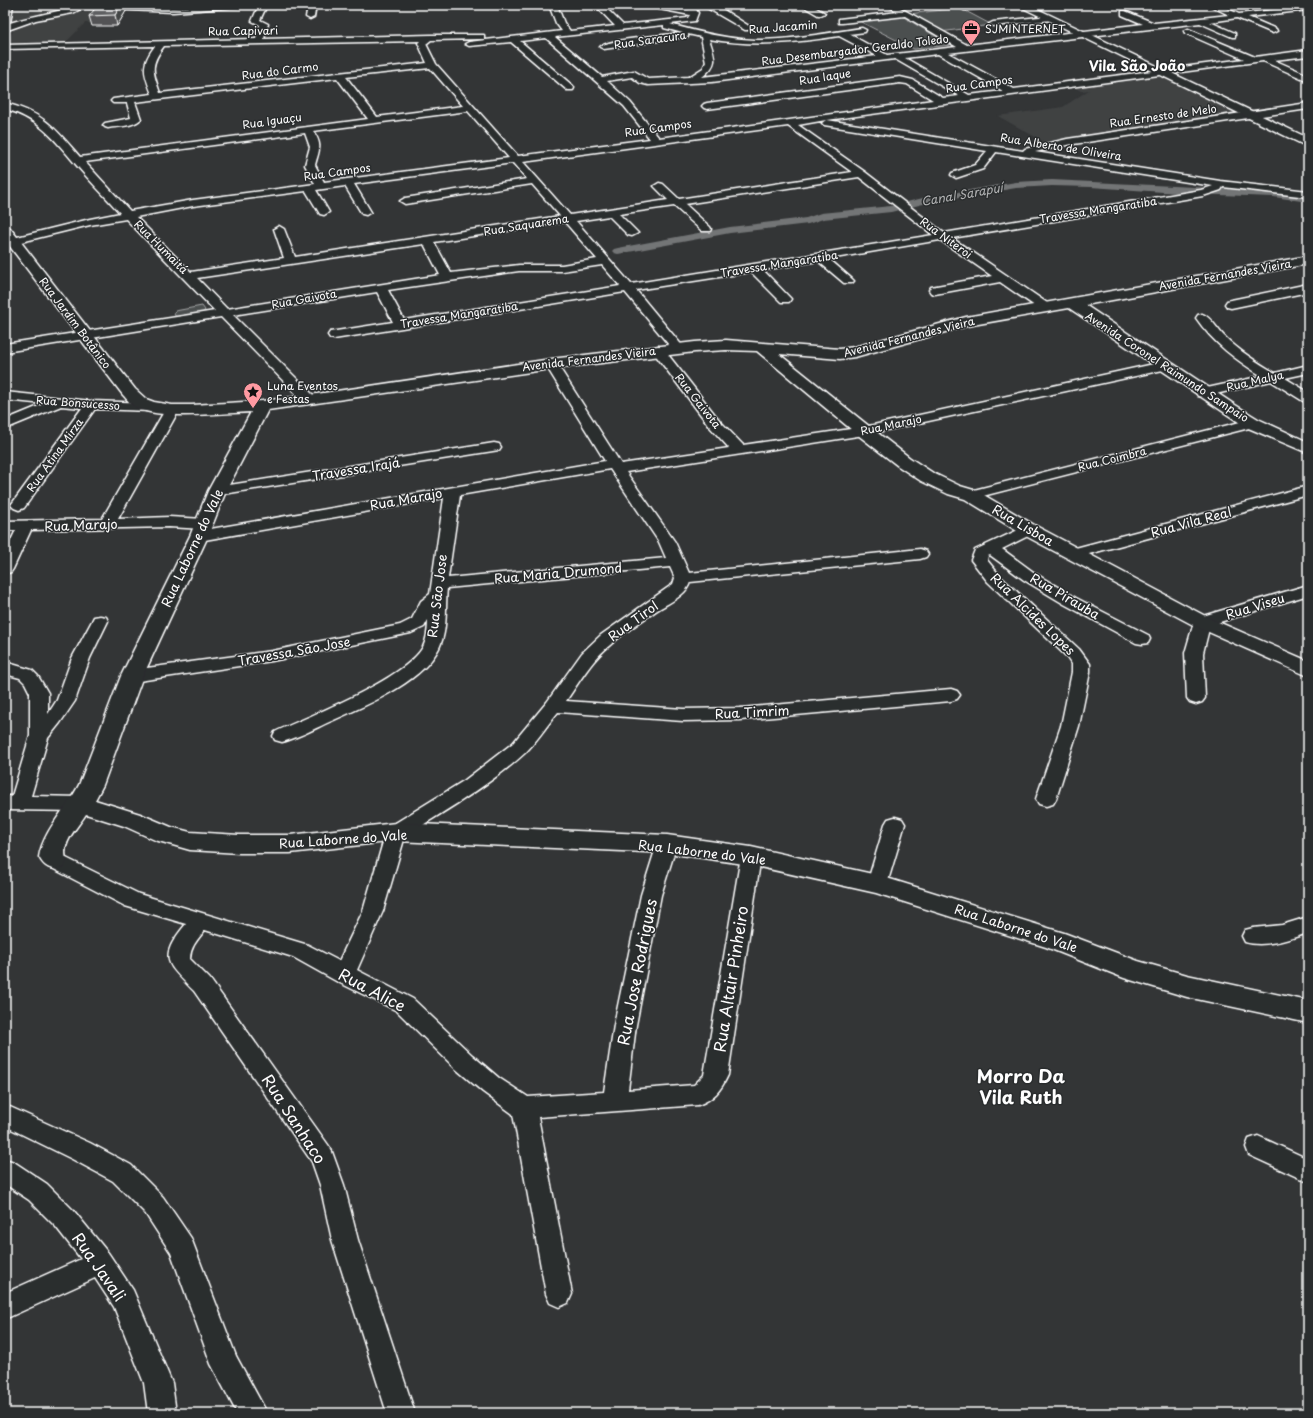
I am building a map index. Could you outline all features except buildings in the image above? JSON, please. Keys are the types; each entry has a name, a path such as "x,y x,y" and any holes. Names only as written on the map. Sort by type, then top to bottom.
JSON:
{"main road":[{"path":"8,5 5,20 70,11 82,6"},
{"path":"1022,5 1308,143"},
{"path":"5,28 42,16"},
{"name":"Rua Jardim Botânico","path":"8,239 129,392 140,403 151,408"},
{"name":"Avenida Fernandes Vieira","path":"151,408 172,410 262,406 551,364 678,348 726,345 761,347 824,354 855,352 966,322 1308,260"},
{"name":"Avenida Coronel Raimundo Sampaio","path":"1072,303 1203,393 1252,423 1308,448"},
{"name":"Avenida Fernandes Vieira","path":"1024,312 1073,318 1107,327"},
{"name":"Rua Lisboa","path":"761,347 864,431 904,462 927,477 954,490 971,495 1029,530 1202,622 1308,669"},
{"name":"Rua Laborne do Vale","path":"55,861 51,857 53,845 81,804 91,785 132,676 202,530 217,491 262,406"},
{"name":"Rua Laborne do Vale","path":"81,804 132,820 164,834 190,841 239,844 290,844 396,832 667,844 751,856 878,884 1055,940 1133,970 1171,981 1308,1012"}],"street":[{"path":"82,6 173,10 238,5"},
{"path":"259,42 264,24 256,21 263,5"},
{"path":"310,18 312,5"},
{"path":"553,5 560,23 568,34"},
{"path":"599,5 622,28"},
{"path":"649,5 694,13"},
{"path":"424,48 514,40 690,20 693,18 694,13 689,5"},
{"path":"706,5 716,9 748,28"},
{"path":"805,5 821,13"},
{"path":"890,5 965,48"},
{"path":"964,8 996,5"},
{"path":"1213,5 1238,16 1269,35"},
{"name":"Rua Desembargador Geraldo Toledo","path":"600,80 634,74 643,81 648,82 691,80 797,69 939,50 1308,8"},
{"path":"1126,13 1151,25"},
{"path":"837,21 905,14"},
{"path":"994,24 1049,18"},
{"path":"1199,20 1232,35"},
{"name":"Rua Jacamin","path":"659,24 700,34 761,42 862,30"},
{"path":"1188,31 1254,60"},
{"path":"840,33 884,57"},
{"path":"691,80 710,66 712,61 700,34"},
{"name":"Rua Saracura","path":"604,47 631,42 700,34"},
{"path":"549,36 627,104 656,140"},
{"path":"431,37 422,42 432,65 514,160 600,255 678,348"},
{"name":"Rua Capivari","path":"5,47 481,37"},
{"path":"514,40 570,88"},
{"path":"157,97 147,66 148,61 161,44"},
{"path":"1290,48 1306,53"},
{"path":"939,50 1012,92"},
{"name":"Rua Campos","path":"8,239 127,214 348,182 1306,53"},
{"path":"896,56 968,98"},
{"path":"1264,58 1308,78"},
{"name":"Rua do Carmo","path":"116,101 432,65"},
{"path":"797,69 838,96"},
{"path":"340,76 374,120"},
{"name":"Rua Iaque","path":"707,106 900,80 910,82 941,101"},
{"path":"108,125 131,122 136,119 130,100"},
{"path":"849,104 861,112"},
{"name":"Rua Humaitá","path":"5,106 23,111 43,122 127,214 190,276 224,313 310,400"},
{"name":"Rua Ernesto de Melo","path":"1022,153 1067,142 1308,106"},
{"name":"Rua Iguaçu","path":"77,160 469,108"},
{"name":"Rua Alberto de Oliveira","path":"811,120 1022,153 1212,189 1308,194"},
{"name":"Rua Niteroi","path":"790,123 903,205 941,236 1046,308"},
{"path":"307,129 316,143 316,149 310,165 321,186"},
{"path":"956,175 979,167 993,149"},
{"name":"Rua Saquarema","path":"190,276 861,174"},
{"path":"405,201 533,181"},
{"path":"348,182 366,212"},
{"path":"659,186 706,229"},
{"path":"310,188 324,212"},
{"name":"Travessa Mangaratiba","path":"334,336 820,257 1212,189"},
{"path":"611,212 632,233"},
{"path":"279,229 291,261"},
{"path":"428,241 447,277"},
{"name":"Rua Gaivota","path":"5,348 447,277 519,268 562,268 600,255"},
{"path":"820,257 848,281"},
{"path":"754,268 785,299"},
{"path":"935,290 1002,278"},
{"path":"380,287 401,325"},
{"path":"1231,304 1308,288"},
{"path":"1202,318 1216,337 1230,349 1308,398"},
{"name":"Rua Gaivota","path":"658,350 715,424 740,451"},
{"path":"551,364 615,466 667,542 683,578 920,554"},
{"name":"Rua Marajo","path":"5,526 25,527 169,522 202,530 615,466 740,451 864,431 1163,366"},
{"name":"Rua Malya","path":"1203,393 1308,369"},
{"name":"Rua Bonsucesso","path":"5,396 58,403 151,408"},
{"path":"5,425 58,403"},
{"name":"Rua Atina Mirza","path":"19,505 91,405"},
{"path":"107,524 172,410"},
{"name":"Rua Coimbra","path":"971,495 1252,423"},
{"name":"Travessa Irajá","path":"217,491 494,447"},
{"name":"Rua Vila Real","path":"1074,554 1308,490"},
{"name":"Rua Sāo Jose","path":"282,736 380,690 419,664 429,650 435,634 444,541 453,491"},
{"path":"5,569 25,527"},
{"name":"Rua Alcides Lopes","path":"1029,530 981,553 979,560 994,579 1025,610 1073,653 1081,664 1082,672 1070,726 1046,799"},
{"name":"Rua Pirauba","path":"991,548 1030,577 1070,601 1142,639"},
{"name":"Rua Maria Drumond","path":"439,590 677,562"},
{"name":"Rua Tirol","path":"396,832 472,785 500,765 520,746 553,706 588,657 607,640 649,608 673,593 680,586 683,578"},
{"name":"Travessa Sāo Jose","path":"132,676 272,656 405,629 418,624 425,604 439,590"},
{"name":"Rua Viseu","path":"1202,622 1308,590"},
{"path":"81,804 12,804 39,736 66,702 81,658 100,621"},
{"path":"1196,698 1194,653 1202,622"},
{"path":"5,668 26,674 32,680 39,693 39,736"},
{"name":"Rua Timrim","path":"553,706 683,715 740,714 951,695"},
{"path":"878,884 895,824"},
{"path":"344,975 373,911 396,832"},
{"name":"Rua Jose Rodrigues","path":"615,1101 626,1018 651,895 667,844"},
{"name":"Rua Altair Pinheiro","path":"615,1101 698,1095 706,1091 712,1084 716,1075 751,856"},
{"name":"Rua Alice","path":"55,861 132,900 300,952 405,1005 464,1062 491,1085 524,1108"},
{"name":"Rua Sanhaco","path":"201,921 181,948 178,957 179,962 202,985 322,1157 332,1185 345,1240 401,1413"},
{"path":"1253,936 1282,933 1308,925"},
{"path":"559,1294 524,1108 615,1101"},
{"path":"7,1116 81,1151 122,1173 154,1205 182,1247 225,1364 253,1413"},
{"path":"1258,1147 1308,1171"},
{"name":"Rua Javali","path":"5,1170 38,1192 65,1220 100,1263 124,1299 158,1383 162,1413"},
{"path":"5,1306 100,1263"}],"shaded area":[{"path":"5,5 102,5 54,15 103,9 93,23 85,23 63,45 7,45 14,28 5,25"},
{"path":"960,8 992,25 940,32 908,14"},
{"path":"902,16 950,45 914,49 859,21"},
{"path":"1145,75 1167,77 1240,113 1237,116 1046,143 998,116 1063,107 1089,90 1081,91 1075,88 1076,85"},
{"path":"202,306 205,310 203,313 176,317 174,314 175,311"}],"waterway":[{"name":"Canal Sarapuí","path":"618,251 730,230 808,221 821,216 891,209 923,201 1016,185 1052,183 1091,184 1192,191 1274,194 1308,199"}],"place":[{"name":"SJMINTERNET","path":"971,46"},
{"name":"Luna Eventos e Festas","path":"253,409"}],"district":[{"name":"Vila São João","path":"1137,66"},
{"name":"Morro Da Vila Ruth","path":"1021,1087"}]}
